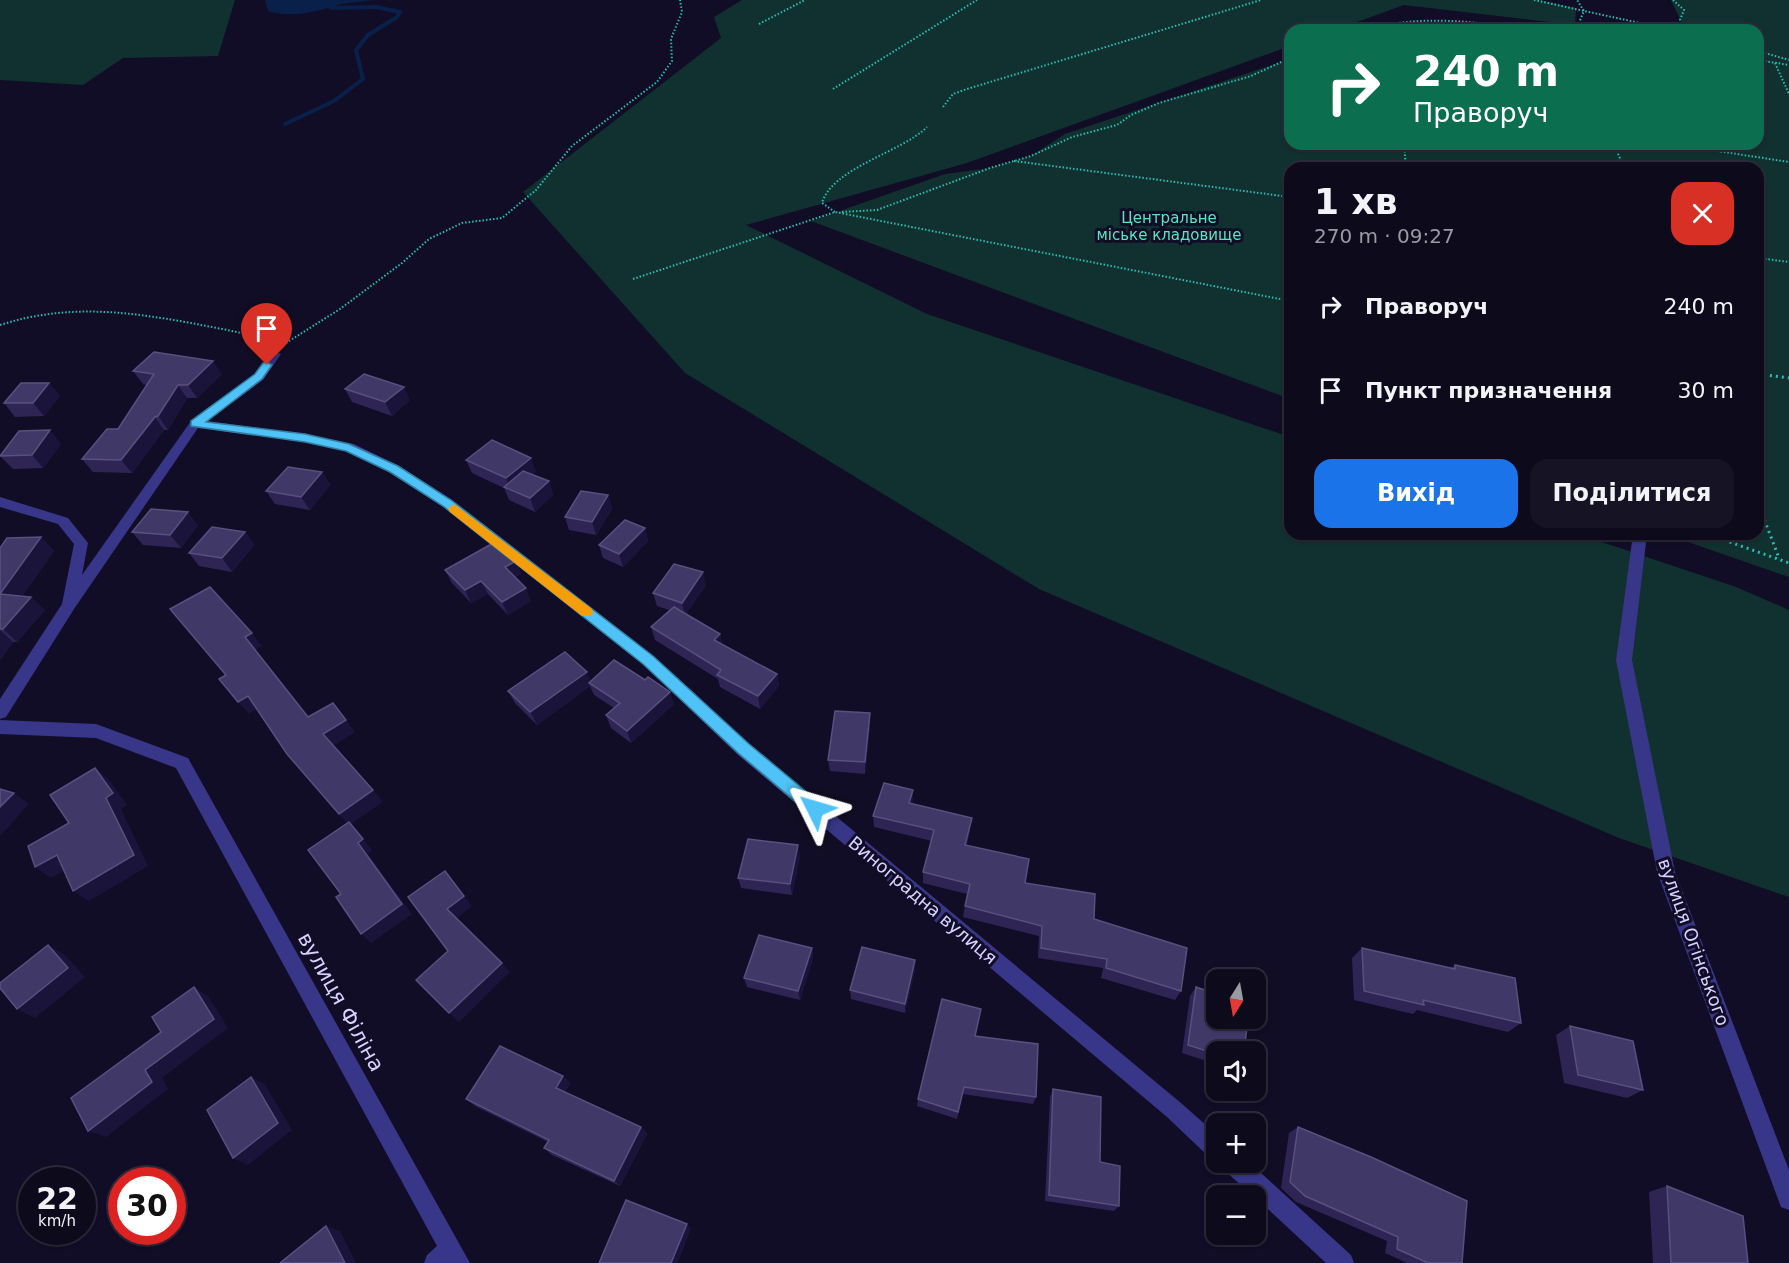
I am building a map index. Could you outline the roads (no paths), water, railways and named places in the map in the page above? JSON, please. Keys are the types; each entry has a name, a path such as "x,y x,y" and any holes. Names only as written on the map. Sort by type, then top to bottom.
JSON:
{"street":[{"path":"0,712 69,605 195,424 259,377 278,351"},
{"name":"Виноградна вулиця","path":"195,424 305,438 349,447 394,469 447,503 648,660 743,749 1165,1102 1206,1139"},
{"path":"0,502 63,521 81,543 69,605"},
{"name":"вулиця Огінського","path":"1639,540 1624,660 1666,872 1789,1199"},
{"name":"вулиця Філіна","path":"0,727 96,731 182,763 448,1258"},
{"path":"1244,1173 1343,1263"}],"water":[{"path":"265,0 375,0 342,4 305,13 287,14 268,11"}],"waterway":[{"path":"285,124 334,101 363,79 356,50 368,35 397,17 400,12 376,7 331,8 326,0"}],"park label":[{"name":"Центральне міське кладовище","path":"1169,226"}]}
